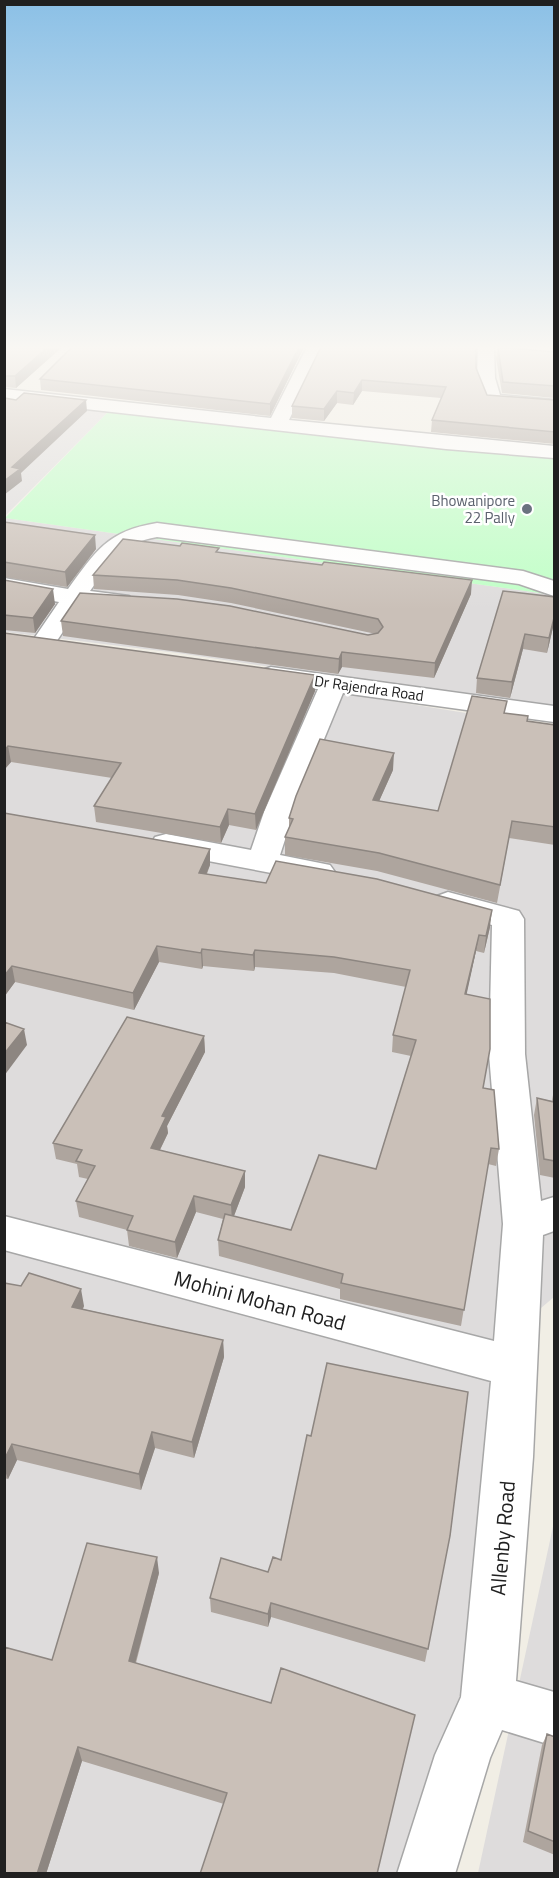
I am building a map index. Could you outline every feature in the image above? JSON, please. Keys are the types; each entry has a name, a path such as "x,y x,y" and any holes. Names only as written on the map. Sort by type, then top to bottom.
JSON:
{"street":[{"path":"372,435 555,452"},
{"path":"44,643 74,597 115,543 127,535 157,530 523,578 555,589"},
{"path":"4,585 74,597 144,602"},
{"name":"Dr Rajendra Road","path":"242,671 555,714"},
{"path":"262,862 279,812 334,683"},
{"path":"133,839 342,877"},
{"name":"Allenby Road","path":"421,895 508,919 507,1054 539,1219 515,1367 488,1699 463,1755 426,1874"},
{"name":"Mohini Mohan Road","path":"4,1233 515,1367"},
{"path":"488,1699 555,1719"}],"shaded area":[{"path":"5,435 86,435 5,516"},
{"path":"5,518 554,595 554,710 178,653 5,632"},
{"path":"5,645 178,667 554,727 554,1297 534,1314 515,1519 424,1873 5,1874"},
{"path":"554,1522 554,1873 478,1873"}],"green space":[{"path":"86,435 337,435 554,456 554,595 5,518"}],"building":[{"path":"4,435 48,435 12,467 20,469 4,481"},
{"path":"4,522 95,535 65,572 4,562"},
{"path":"123,539 180,546 182,543 219,548 216,552 322,565 324,562 472,580 435,663 342,652 339,659 61,621 80,593 177,599 230,606 368,635 378,633 383,627 378,619 231,588 177,580 93,575"},
{"path":"4,580 53,589 33,618 4,615"},
{"path":"503,591 555,597 555,614 549,638 525,634 512,682 477,678"},
{"path":"4,633 315,675 255,814 228,809 220,827 94,806 121,763 8,746 4,751"},
{"path":"472,696 507,701 504,713 528,716 527,721 555,725 555,827 512,821 500,885 379,853 285,837 293,819 289,818 296,796 320,739 394,753 373,800 438,811"},
{"path":"4,813 210,849 199,873 266,883 276,861 377,879 492,910 486,936 479,935 465,994 490,999 490,1049 483,1088 494,1090 499,1149 491,1148 464,1310 341,1283 343,1274 218,1240 225,1214 291,1230 319,1155 376,1169 416,1040 393,1035 410,970 334,957 255,950 253,955 202,949 201,953 157,946 133,993 12,966 4,976"},
{"path":"127,1017 204,1036 162,1116 166,1117 151,1148 245,1171 231,1205 194,1196 175,1242 127,1230 133,1216 76,1201 95,1166 76,1161 82,1150 53,1143"},
{"path":"4,1022 24,1029 4,1054"},
{"path":"537,1098 554,1102 555,1099 555,1161 544,1159"},
{"path":"29,1273 81,1289 72,1307 223,1340 192,1442 152,1432 139,1474 12,1444 4,1460 4,1283 21,1286"},
{"path":"327,1363 468,1392 450,1536 428,1649 271,1603 268,1614 210,1598 221,1558 268,1572 273,1557 281,1560 307,1435 311,1436"},
{"path":"87,1543 157,1557 129,1661 271,1703 281,1668 415,1715 377,1874 200,1874 227,1793 78,1747 37,1874 4,1874 4,1647 52,1660"},
{"path":"547,1734 555,1737 555,1842 528,1831"}],"place":[{"name":"Bhowanipore 22 Pally","path":"527,509"}]}
